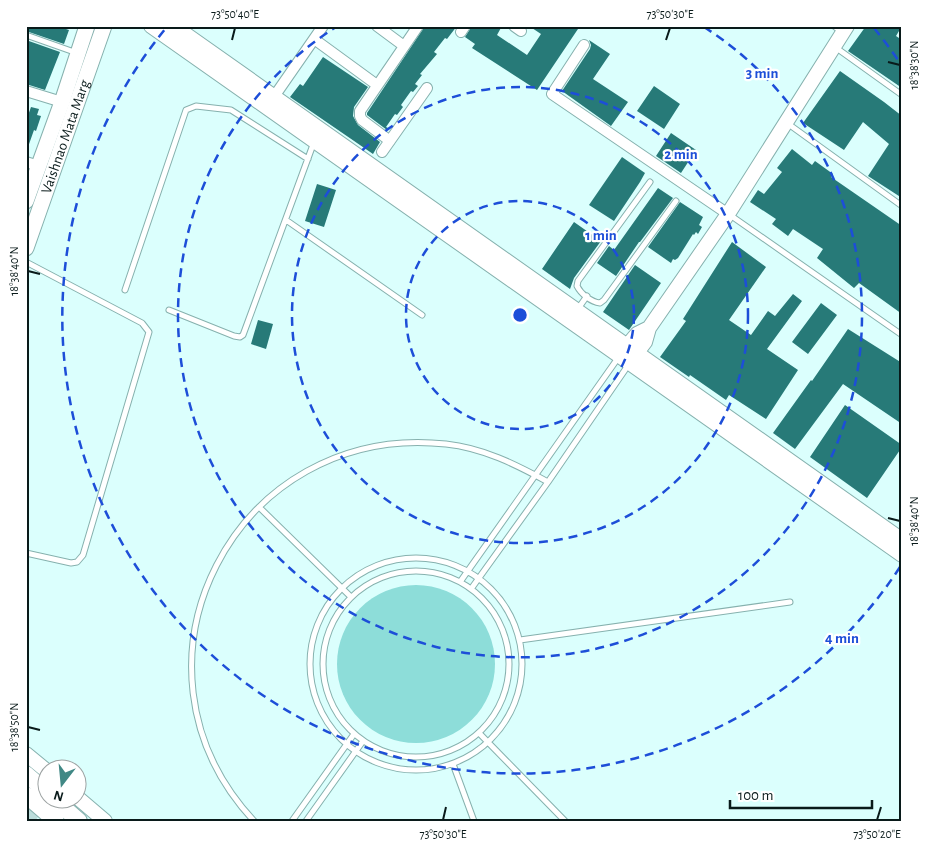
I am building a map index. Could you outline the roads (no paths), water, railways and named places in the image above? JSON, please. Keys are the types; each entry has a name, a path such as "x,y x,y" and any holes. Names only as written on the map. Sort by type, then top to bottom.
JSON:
{"main road":[{"name":"Vaishnao Mata Marg","path":"26,201 32,164 62,102 87,26"},
{"name":"Vaishnao Mata Marg","path":"26,248 104,26"},
{"path":"26,774 38,784"},
{"path":"26,795 56,821"},
{"path":"66,810 79,821"}],"street":[{"path":"151,26 270,103 577,311 628,354 902,555"},
{"path":"174,26 270,103 314,142 902,540"},
{"path":"270,103 323,26"},
{"path":"377,26 404,46"},
{"path":"390,140 362,120 360,111 418,26"},
{"path":"628,354 645,342 649,328 728,214 785,122 835,47 841,28"},
{"path":"314,39 377,85"},
{"path":"584,45 552,94 728,214"},
{"path":"382,152 427,88"},
{"path":"26,91 62,102"},
{"path":"26,754 38,764"},
{"path":"88,807 105,821"}],"lane":[{"path":"26,35 78,53"},
{"path":"835,47 902,95"},
{"path":"125,290 186,110 196,106 231,110 308,158"},
{"path":"785,122 902,206"},
{"path":"169,310 234,336 240,337 243,335 314,142"},
{"path":"650,182 578,281 579,291 596,303 604,300 676,200"},
{"path":"728,214 902,335"},
{"path":"286,220 422,314"},
{"path":"26,262 142,323 149,332 83,555 80,560 74,563 26,553"},
{"path":"577,311 587,296"},
{"path":"460,582 535,475 628,354"},
{"path":"471,589 548,482 628,354"},
{"path":"254,821 230,791 208,749 195,704 192,658 199,612 215,568 240,528 272,495 311,469 354,451 400,443 447,444 470,448 507,461 548,482"},
{"path":"259,507 351,597"},
{"path":"409,558 428,559 446,562 467,572 478,578 495,593 506,608 520,640 522,676 518,696 502,728 475,753 441,768 404,770 386,766 355,752 345,744 327,723 312,692 309,671 310,652 313,634 320,617 342,587 373,567 391,561 409,558"},
{"path":"410,571 442,575 460,582 471,589 484,600 502,627 510,658 506,691 492,720 468,742 454,750 422,758 390,754 363,741 338,716 330,702 322,670 324,646 332,623 340,609 364,586 378,579 410,571"},
{"path":"520,640 790,602"},
{"path":"479,733 565,821"},
{"path":"292,821 345,744 354,734"},
{"path":"306,821 363,741"},
{"path":"453,764 474,821"}],"tunnel":[{"path":"26,814 35,821"}]}
